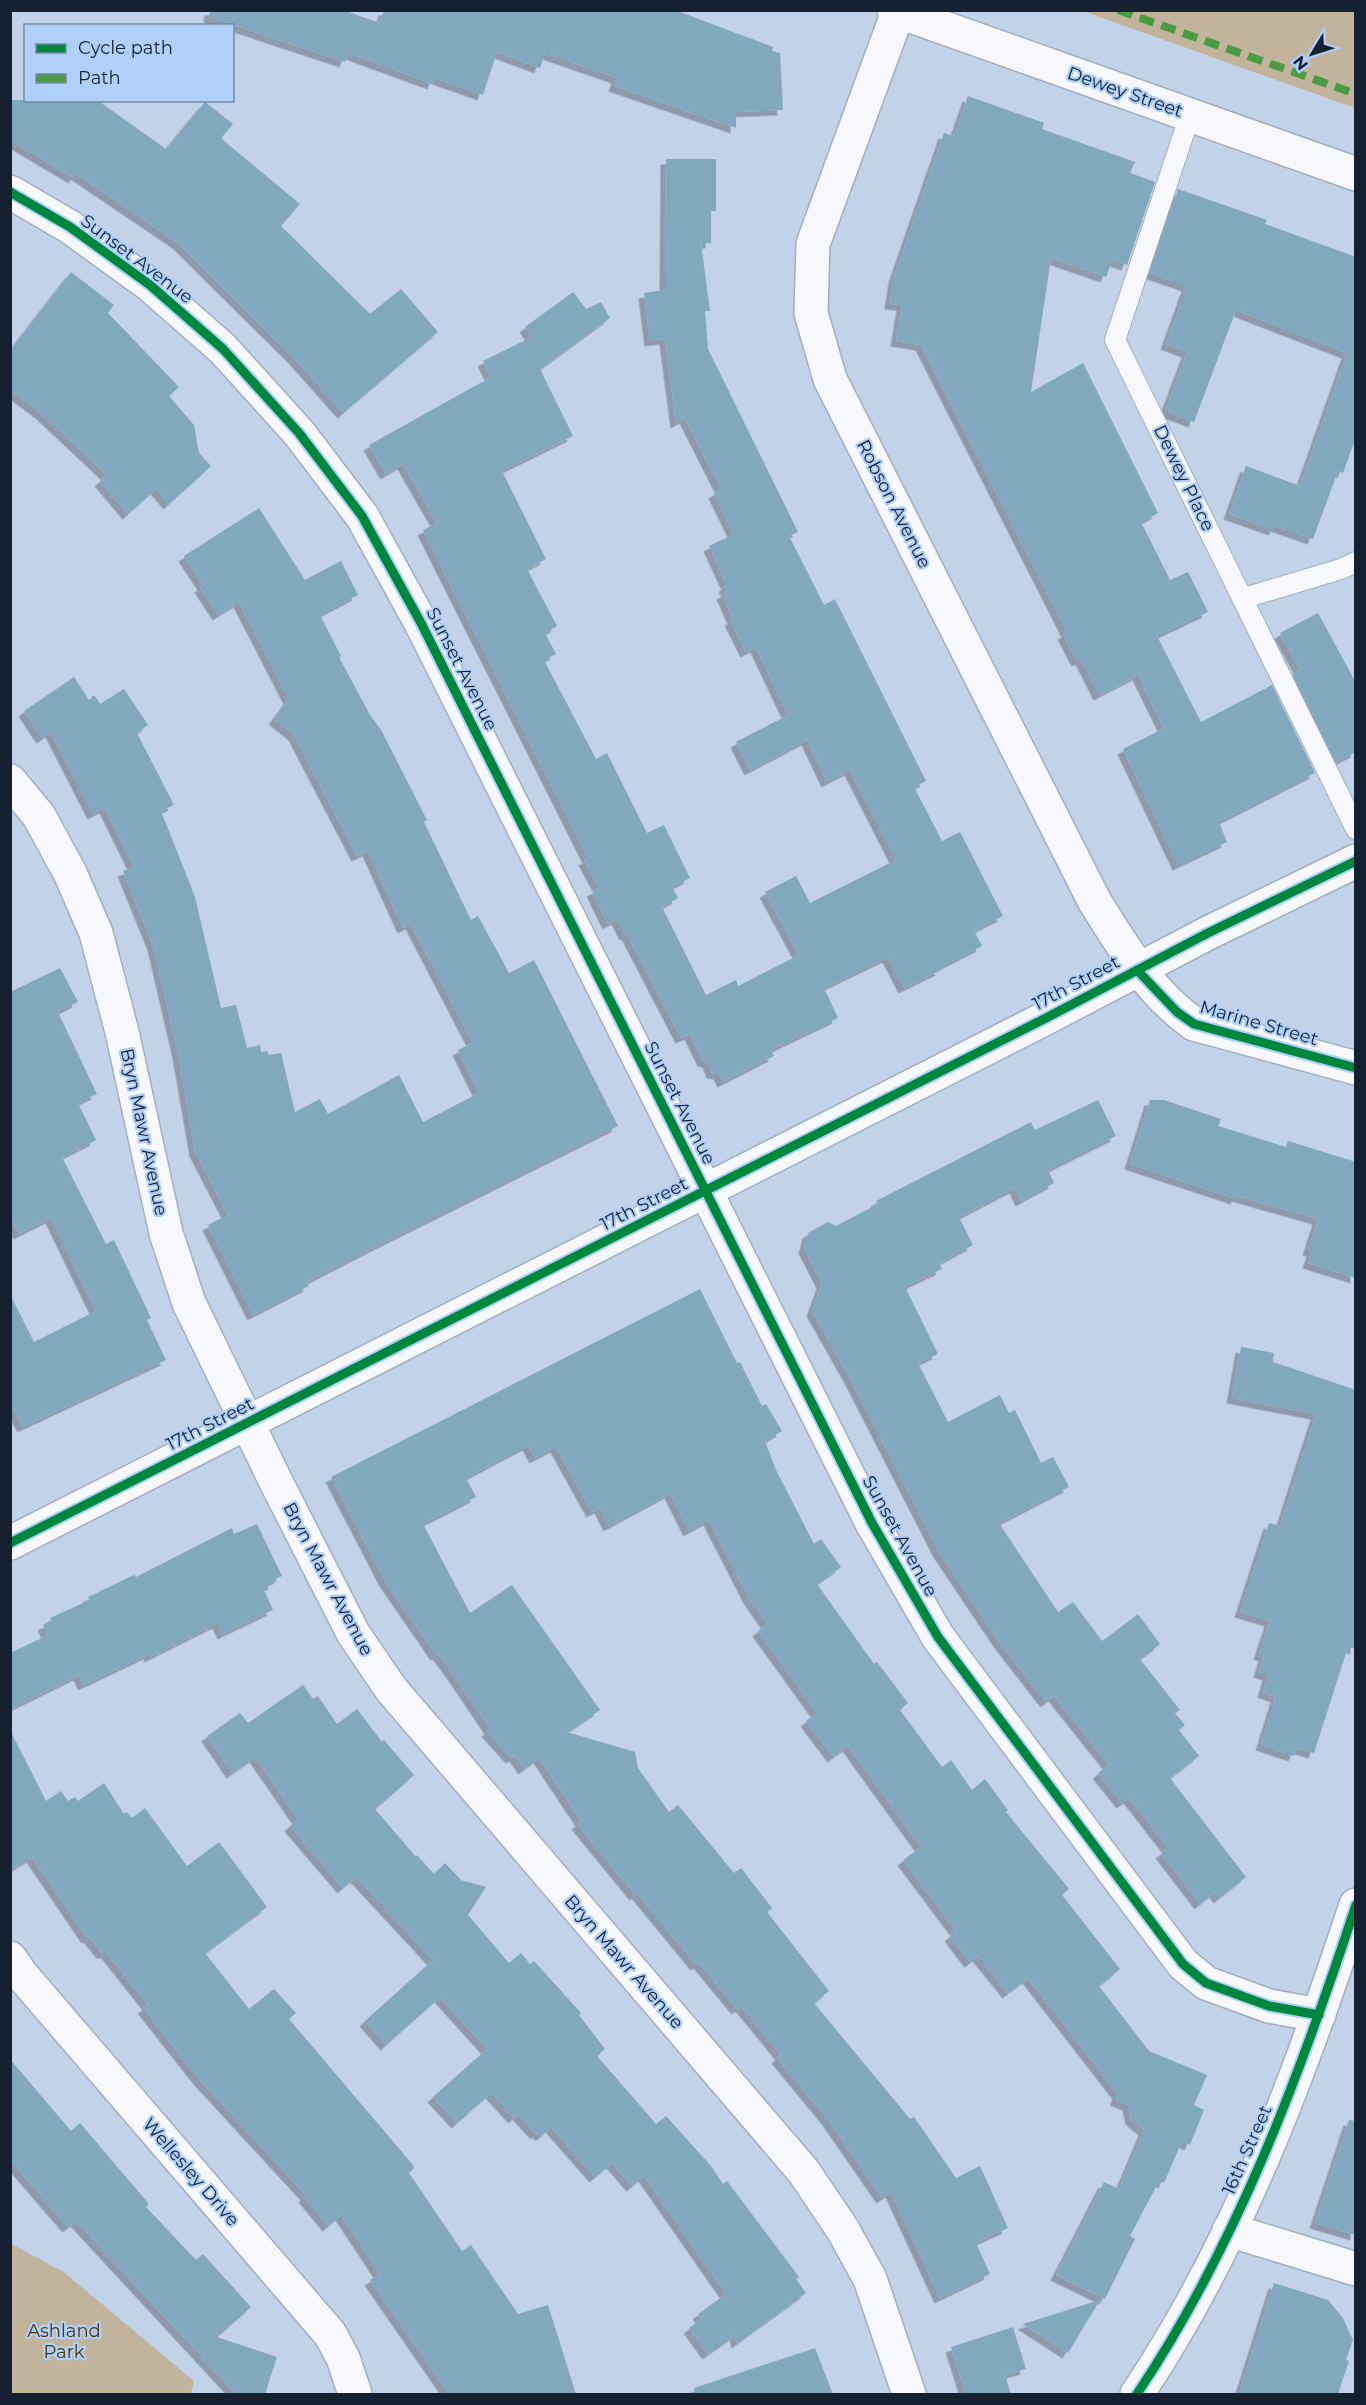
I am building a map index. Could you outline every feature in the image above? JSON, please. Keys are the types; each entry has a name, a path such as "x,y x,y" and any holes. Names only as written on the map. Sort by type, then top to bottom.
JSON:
{"street":[{"name":"Dewey Street","path":"896,11 1356,174"},
{"name":"Robson Avenue","path":"896,11 813,244 811,313 830,379 1095,902 1137,970"},
{"name":"Sunset Avenue","path":"10,192 70,227 150,285 223,349 298,433 362,516 421,623 872,1522 945,1647 1183,1964 1206,1983 1269,2006 1319,2015"},
{"name":"Bryn Mawr Avenue","path":"10,781 39,816 70,873 96,933 122,1032 166,1233 189,1303 247,1424 353,1633 391,1689 804,2172 843,2230 870,2279 909,2394"},
{"name":"17th Street","path":"10,1543 1356,861"},
{"name":"Marine Street","path":"1137,970 1177,1012 1194,1024 1356,1068"},
{"name":"16th Street","path":"1137,2394 1191,2306 1272,2138 1319,2015 1356,1905"},
{"name":"Wellesley Drive","path":"10,1958 330,2334 343,2358 355,2394"},
{"path":"1229,2230 1356,2269"}],"lane":[{"name":"Dewey Place","path":"1190,115 1115,340 1356,829"},
{"path":"1244,598 1356,562"}],"green space":[{"path":"1083,11 1355,11 1355,108"},
{"name":"Ashland Park","path":"10,2243 65,2273 194,2381 191,2394 11,2394"}],"building":[{"path":"210,10 343,10 380,23 384,10 675,10 773,47 772,51 780,53 783,110 736,112 736,128 614,86 617,78 545,53 540,68 497,52 483,95 435,78 433,84 348,53 345,62 209,17"},
{"path":"968,96 1044,123 1042,129 1135,162 1130,173 1155,182 1127,265 1112,260 1106,277 1051,258 1031,392 1083,363 1158,513 1141,522 1170,580 1188,572 1208,612 1157,636 1201,722 1272,685 1315,773 1219,822 1227,842 1178,865 1123,749 1164,728 1138,675 1099,695 1081,659 1077,661 1063,634 1067,632 921,345 896,341 902,305 890,304 894,277 944,133 954,136"},
{"path":"10,100 100,102 166,149 205,102 233,124 222,137 223,140 300,204 281,226 370,314 401,289 438,332 343,413 295,359 178,243 76,174 74,178 10,140"},
{"path":"666,159 716,159 716,211 711,211 711,243 701,243 710,311 705,311 708,349 798,532 789,536 824,605 835,599 926,781 914,787 942,841 960,832 1003,916 974,931 982,946 904,988 888,957 824,988 838,1018 771,1050 774,1056 723,1082 719,1074 712,1073 708,1062 703,1061 690,1034 681,1038 617,919 608,924 592,891 599,888 584,860 588,858 423,530 437,523 403,464 386,474 369,445 491,377 483,361 532,337 525,327 573,292 586,309 601,302 610,318 540,369 573,436 502,471 546,559 527,569 557,626 545,633 556,654 544,660 596,759 607,753 647,833 664,825 690,878 672,887 678,898 662,907 706,995 736,980 738,986 799,955 765,892 796,876 810,903 896,860 850,770 827,782 807,740 750,770 736,742 788,715 756,647 746,652 730,620 733,619 722,594 727,592 724,586 727,585 709,546 734,534 714,493 721,489 685,418 676,423 665,339 650,341 644,293 665,290"},
{"path":"1178,189 1267,220 1265,224 1356,257 1356,437 1343,473 1338,471 1313,539 1276,526 1274,530 1229,514 1246,466 1300,486 1347,353 1236,310 1194,422 1165,411 1187,352 1166,344 1187,286 1150,273"},
{"path":"71,272 114,305 108,313 179,387 169,396 194,425 199,453 211,466 169,504 156,489 128,514 100,481 107,475 41,413 10,390 10,351"},
{"path":"259,508 305,580 341,561 358,595 320,615 341,656 339,657 370,715 381,730 427,820 424,822 471,920 478,916 509,973 534,960 618,1126 307,1282 309,1286 253,1315 208,1225 228,1215 195,1151 178,1053 153,945 123,871 134,867 105,808 93,814 51,732 42,738 24,711 74,677 89,700 94,695 100,704 124,689 148,725 137,733 174,805 161,811 195,897 221,1008 236,1005 247,1048 260,1045 261,1052 267,1051 269,1055 281,1053 295,1112 320,1099 328,1114 399,1075 423,1122 479,1093 458,1050 473,1043 411,924 403,928 368,851 357,856 294,735 274,719 289,699 239,602 218,615 200,587 203,585 184,556"},
{"path":"1318,613 1356,683 1356,752 1336,762 1293,674 1300,670 1280,633"},
{"path":"60,968 78,1002 58,1012 97,1094 78,1103 96,1140 62,1157 106,1244 114,1240 151,1318 147,1320 166,1360 23,1427 10,1403 10,1294 34,1342 96,1311 51,1218 19,1234 10,1217 10,992"},
{"path":"1098,1100 1116,1136 1048,1170 1054,1183 1021,1201 1015,1188 959,1217 973,1245 939,1263 942,1269 905,1287 938,1354 918,1363 948,1422 1000,1395 1009,1413 1015,1410 1041,1463 1053,1457 1069,1487 999,1523 1058,1612 1073,1602 1102,1641 1138,1614 1160,1644 1140,1659 1180,1710 1175,1713 1185,1725 1179,1730 1199,1756 1170,1778 1246,1877 1219,1898 1215,1892 1200,1904 1161,1853 1168,1848 1129,1798 1122,1803 1098,1773 1109,1765 1054,1696 1046,1702 998,1640 939,1552 850,1378 812,1311 822,1283 804,1248 808,1233 828,1222 836,1226 878,1204 876,1201 1031,1122 1035,1130"},
{"path":"1150,1100 1164,1100 1221,1119 1218,1126 1286,1147 1288,1141 1356,1162 1356,1278 1308,1263 1312,1251 1308,1250 1318,1219 1237,1196 1236,1199 1130,1164"},
{"path":"700,1289 737,1363 740,1362 762,1406 766,1404 782,1431 765,1441 776,1470 814,1544 821,1539 841,1567 817,1584 874,1664 877,1662 908,1703 900,1710 942,1767 951,1760 972,1790 985,1779 1008,1810 1006,1812 1069,1889 1062,1895 1120,1969 1099,1986 1149,2051 1207,2075 1194,2105 1204,2110 1190,2145 1182,2141 1164,2183 1159,2181 1130,2236 1135,2239 1105,2299 1056,2275 1104,2182 1119,2189 1144,2130 1131,2119 1128,2105 1115,2100 1118,2094 1028,1978 1008,1993 978,1956 970,1962 950,1936 956,1931 903,1860 921,1847 848,1746 833,1757 806,1721 817,1713 758,1631 767,1624 749,1598 709,1520 689,1531 670,1493 609,1526 600,1508 592,1512 556,1447 535,1458 528,1445 466,1478 476,1497 423,1524 470,1613 512,1585 600,1710 567,1732 635,1752 638,1768 669,1812 678,1805 734,1873 741,1868 772,1908 767,1912 829,1991 814,2003 910,2119 914,2117 956,2178 980,2166 1008,2228 976,2243 990,2274 940,2298 891,2192 882,2198 828,2120 777,2058 781,2055 741,2006 737,2009 699,1963 696,1965 577,1824 581,1821 539,1758 524,1769 515,1756 511,1758 487,1731 490,1729 453,1674 438,1654 436,1655 385,1581 331,1477"},
{"path":"1241,1347 1274,1353 1273,1362 1356,1390 1356,1649 1348,1647 1314,1753 1297,1748 1294,1756 1261,1745 1276,1697 1263,1692 1268,1675 1259,1672 1264,1656 1259,1654 1270,1621 1240,1612 1269,1523 1280,1526 1316,1414 1232,1398"},
{"path":"257,1524 282,1576 273,1580 274,1584 263,1588 273,1610 223,1634 218,1623 150,1657 149,1654 84,1685 79,1675 10,1709 10,1653 48,1635 43,1625 52,1621 50,1618 90,1600 88,1597 134,1575 136,1577 232,1528 234,1534"},
{"path":"303,1685 313,1699 318,1696 337,1724 357,1709 382,1742 384,1740 414,1775 375,1809 416,1857 417,1855 434,1874 445,1863 461,1880 486,1887 468,1915 509,1963 521,1953 530,1964 534,1961 581,2013 579,2015 605,2049 597,2056 656,2124 666,2116 711,2166 723,2184 727,2181 799,2277 796,2279 806,2293 737,2343 735,2335 708,2354 689,2328 702,2319 698,2314 726,2294 644,2176 632,2186 612,2163 595,2177 551,2127 541,2136 538,2132 536,2134 518,2114 514,2118 491,2093 457,2123 433,2097 487,2049 440,1997 386,2045 365,2021 433,1960 356,1877 343,1888 290,1826 298,1819 255,1757 232,1773 207,1736 240,1713 248,1723"},
{"path":"10,1730 46,1801 61,1791 68,1801 75,1797 78,1801 104,1783 124,1814 127,1812 132,1818 145,1808 187,1866 219,1842 267,1907 205,1953 249,2009 274,1989 296,2013 289,2019 413,2165 414,2168 409,2173 462,2251 471,2245 518,2314 548,2305 576,2394 449,2394 370,2280 380,2274 341,2215 328,2226 304,2197 306,2195 199,2079 143,2008 148,2005 107,1953 102,1953 89,1937 87,1938 32,1857 10,1871"},
{"path":"10,2059 71,2131 80,2123 149,2204 146,2207 196,2260 203,2254 251,2307 217,2337 277,2357 265,2394 236,2394 76,2221 68,2227 10,2160"},
{"path":"1349,2120 1356,2121 1356,2235 1315,2223"},
{"path":"1274,2283 1328,2300 1343,2318 1353,2340 1338,2394 1239,2394"},
{"path":"1100,2300 1068,2353 1023,2324"},
{"path":"1013,2327 1026,2369 1005,2375 1011,2394 966,2394 951,2347"},
{"path":"815,2348 833,2394 695,2394 694,2388"}],"marked path":[{"path":"1118,10 1356,94"}],"cycle path":[{"path":"10,192 70,227 150,285 223,349 299,433 362,516 421,623 872,1523 938,1637 1183,1964 1206,1983 1269,2006 1319,2015"},
{"path":"10,1543 1046,1018 1208,933 1356,861"},
{"path":"1137,970 1177,1012 1194,1024 1356,1068"},
{"path":"1137,2394 1206,2279 1263,2157 1312,2032 1356,1905"}]}
